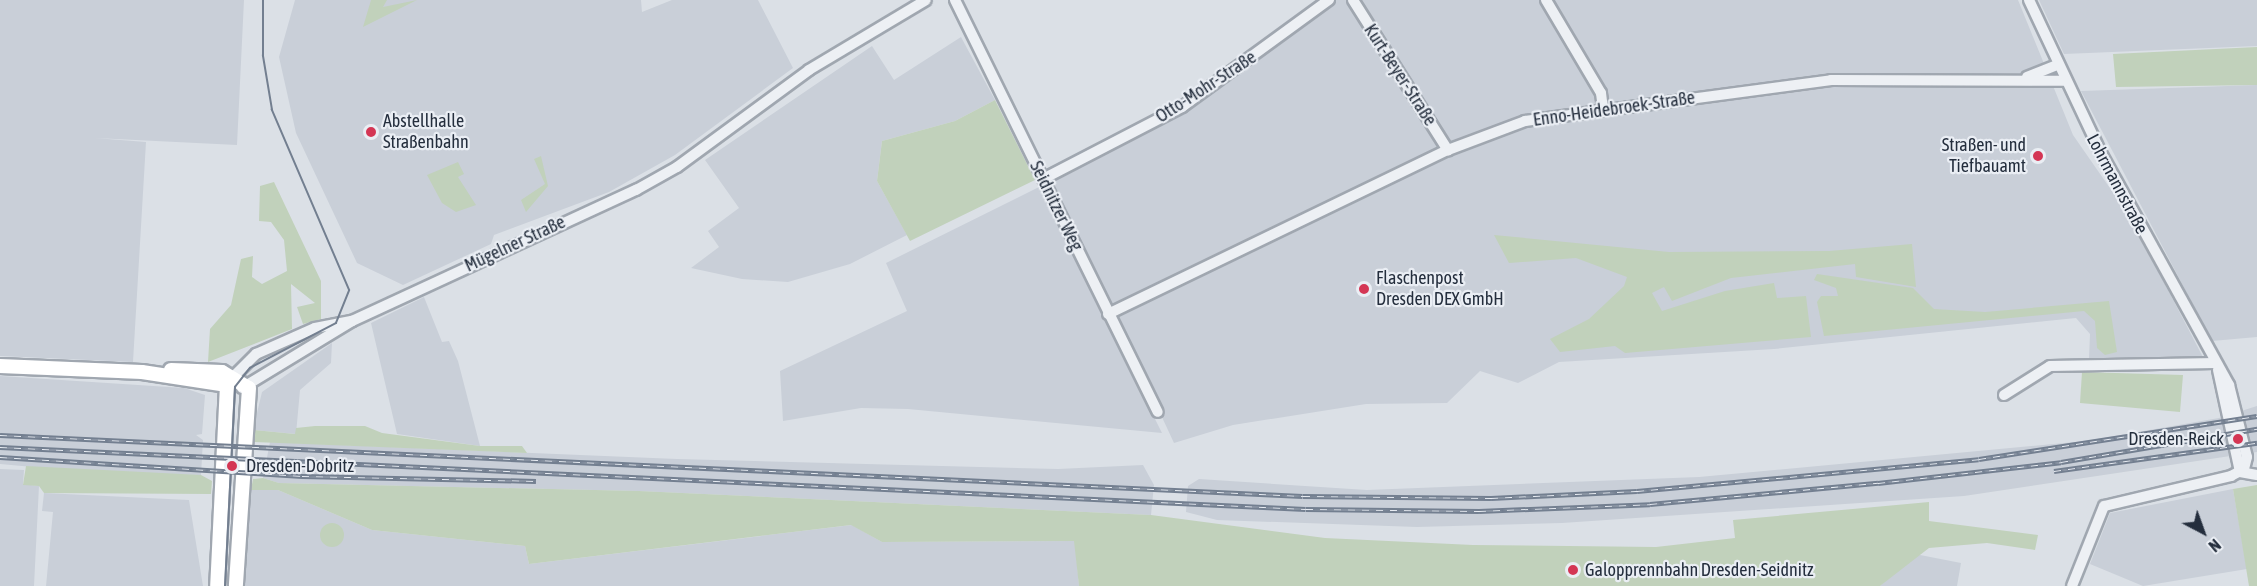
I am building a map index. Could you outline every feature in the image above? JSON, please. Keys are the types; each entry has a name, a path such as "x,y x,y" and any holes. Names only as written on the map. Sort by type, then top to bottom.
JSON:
{"main road":[{"path":"0,366 142,372 229,381 249,388 236,586"},
{"path":"217,586 229,381"}],"street":[{"name":"Mügelner Straße","path":"249,388 352,321 677,167 809,70 911,4 926,0"},
{"name":"Seidnitzer Weg","path":"955,0 1158,412"},
{"name":"Otto-Mohr-Straße","path":"1043,179 1182,107 1329,0"},
{"name":"Kurt-Beyer-Straße","path":"1353,0 1448,150"},
{"path":"1546,0 1601,93 1603,109"},
{"name":"Lohrmannstraße","path":"2029,0 2064,81 2216,366 2229,385 2240,421 2247,464 2240,472"},
{"name":"Enno-Heidebroek-Straße","path":"2017,80 2057,65"},
{"name":"Enno-Heidebroek-Straße","path":"1108,314 1448,150 1525,120 1831,80 2064,81"},
{"name":"Mügelner Straße","path":"229,381 245,360 278,343 315,328 352,321"},
{"path":"2004,395 2050,366 2216,366"},
{"path":"2072,586 2103,506 2240,472 2257,475"}],"shaded area":[{"path":"0,0 244,0 237,145 95,138 146,142 133,362 0,356"},
{"path":"295,0 641,0 642,12 672,0 758,0 793,68 675,155 609,192 494,235 491,244 403,285 357,263 296,133 279,57"},
{"path":"1329,0 2018,0 2073,135 2130,217 2206,363 2089,359 2090,334 2076,318 1774,349 1559,362 1518,383 1480,371 1447,403 1366,404 1233,425 1174,443 1049,174 1182,107"},
{"path":"2039,0 2257,0 2257,46 2064,54"},
{"path":"961,37 995,100 955,121 882,141 877,181 907,235 850,264 788,282 742,279 691,268 719,247 708,231 739,208 705,160 872,46 894,80"},
{"path":"2257,85 2257,337 2212,341 2081,91"},
{"path":"1039,187 1162,433 908,409 861,408 783,421 780,371 907,311 886,263"},
{"path":"424,297 442,342 449,341 458,361 480,446 397,434 371,323"},
{"path":"332,343 331,363 300,390 296,434 253,430 262,392"},
{"path":"0,376 184,388 205,395 202,434 196,435 203,440 201,475 110,474 0,464"},
{"path":"2257,406 2257,452 1964,496 1562,523 1417,527 1217,520 1186,512 1188,486 1199,479 1367,490 1699,477 2086,441 2219,418"},
{"path":"270,442 677,459 1058,469 1143,465 1154,485 1151,515 639,491 279,483 263,478"},
{"path":"0,469 24,470 23,484 39,486 34,586 0,586"},
{"path":"2233,489 2247,569 2143,586 2090,564 2110,513"},
{"path":"251,490 278,490 372,530 525,546 529,564 852,525 882,542 1075,541 1079,586 243,586"},
{"path":"44,493 189,500 203,586 46,586 53,512 42,511"},
{"path":"1915,554 1961,563 1957,586 1880,586"}],"green space":[{"path":"371,0 387,0 383,7 417,0 363,27"},
{"path":"2257,47 2257,85 2116,87 2113,54"},
{"path":"995,100 1035,180 910,241 877,181 882,141 955,121"},
{"path":"541,156 548,186 526,212 521,200 545,184 534,159"},
{"path":"458,162 464,174 458,177 476,205 456,212 442,203 427,175"},
{"path":"274,182 321,281 321,319 303,324 297,307 315,303 291,284 292,329 208,362 210,329 231,305 241,259 253,256 252,277 262,284 287,271 284,240 271,222 259,221 260,186"},
{"path":"1494,235 1669,252 1829,251 1912,244 1916,287 1856,277 1855,264 1731,278 1672,301 1664,287 1652,293 1662,311 1725,291 1774,283 1777,298 1806,296 1811,337 1625,353 1615,346 1560,352 1550,339 1589,319 1624,286 1627,277 1576,258 1509,263"},
{"path":"1817,274 1913,288 1934,309 1985,312 2109,301 2117,352 2105,355 2097,348 2095,321 2084,311 1824,336 1817,302 1821,296 1838,296 1836,288 1814,280"},
{"path":"2082,372 2183,375 2180,412 2080,403"},
{"path":"365,426 382,433 480,446 522,446 527,453 254,442 253,430 295,434 296,428"},
{"path":"26,466 201,475 212,481 211,494 44,493 39,486 23,485"},
{"path":"263,478 279,483 639,491 1151,515 1325,538 1473,545 1656,547 1735,538 1733,520 1929,502 1929,521 2038,535 2035,550 1987,543 1929,548 1880,586 1079,586 1074,541 882,542 851,525 529,564 525,546 372,530 278,490 251,490 253,479"},
{"path":"2257,485 2257,586 2249,586 2233,489"},
{"path":"332,523 340,527 344,535 340,543 332,547 324,543 320,535 324,527"}],"tram line":[{"path":"225,586 235,387 250,368 336,323 349,290 272,110 263,56 263,0"}],"railway":[{"path":"0,435 1303,496 1491,498 1637,491 1979,459 2257,416"},
{"path":"0,447 1306,509 1479,511 1650,504 1878,483 2061,462 2257,429"},
{"path":"2054,471 2257,443"},
{"path":"0,457 302,476 536,481"}],"place":[{"name":"Abstellhalle Straßenbahn","path":"371,132"},
{"name":"Straßen- und Tiefbauamt","path":"2038,156"},
{"name":"Flaschenpost Dresden DEX GmbH","path":"1364,289"},
{"name":"Dresden-Reick","path":"2238,439"},
{"name":"Dresden-Dobritz","path":"232,466"},
{"name":"Galopprennbahn Dresden-Seidnitz","path":"1573,570"}]}
